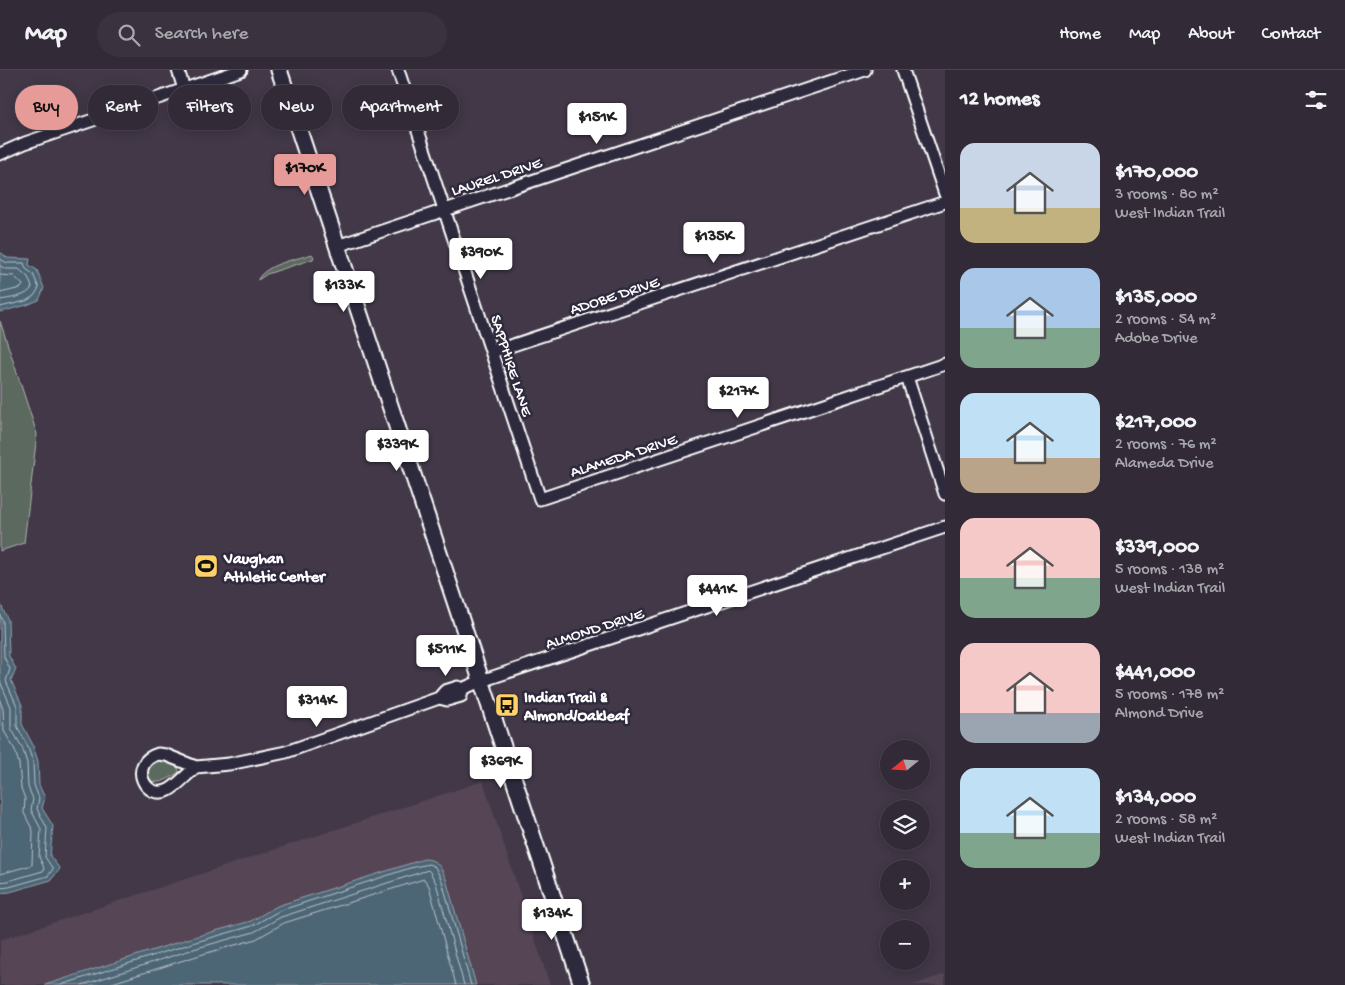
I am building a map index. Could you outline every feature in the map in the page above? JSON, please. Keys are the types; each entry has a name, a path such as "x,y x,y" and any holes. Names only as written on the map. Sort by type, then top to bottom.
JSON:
{"main road":[{"path":"279,70 582,985"}],"street":[{"path":"178,70 183,85"},
{"path":"196,85 241,70"},
{"name":"SAPPHIRE LANE","path":"398,70 540,499"},
{"name":"LAUREL DRIVE","path":"337,246 443,209 865,70"},
{"path":"903,70 945,194"},
{"path":"0,154 25,142 168,94"},
{"name":"ADOBE DRIVE","path":"492,352 945,202"},
{"name":"ALAMEDA DRIVE","path":"540,499 945,364"},
{"path":"907,377 945,494"},
{"name":"ALMOND DRIVE","path":"196,767 229,764 286,752 439,698 445,690 458,687 462,689 481,681 945,527"},
{"path":"158,754 166,755 196,767 170,790 163,792 155,792 148,788 141,776 145,761 151,756 158,754"}],"shaded area":[{"path":"483,781 550,985 0,985 0,940"},
{"path":"945,974 945,985 913,985"}],"green space":[{"path":"312,254 313,259 267,274 258,280 268,269"},
{"path":"0,321 37,434 24,543 0,551"},
{"path":"156,760 177,765 179,772 162,781 157,782 149,779 146,775 147,766"}],"water":[{"path":"2,253 7,258 30,259 29,265 37,270 44,288 39,300 0,312 0,254"},
{"path":"0,603 8,620 9,656 16,669 11,680 22,705 22,724 32,743 38,761 39,785 45,798 42,808 53,826 50,856 60,869 51,880 10,892 0,893"},
{"path":"424,859 436,862 446,879 476,985 45,985 194,937 251,921 277,906"}],"place":[{"name":"Vaughan Athletic Center","path":"206,566"},
{"name":"Indian Trail & Almond/Oakleaf","path":"507,705"}]}
